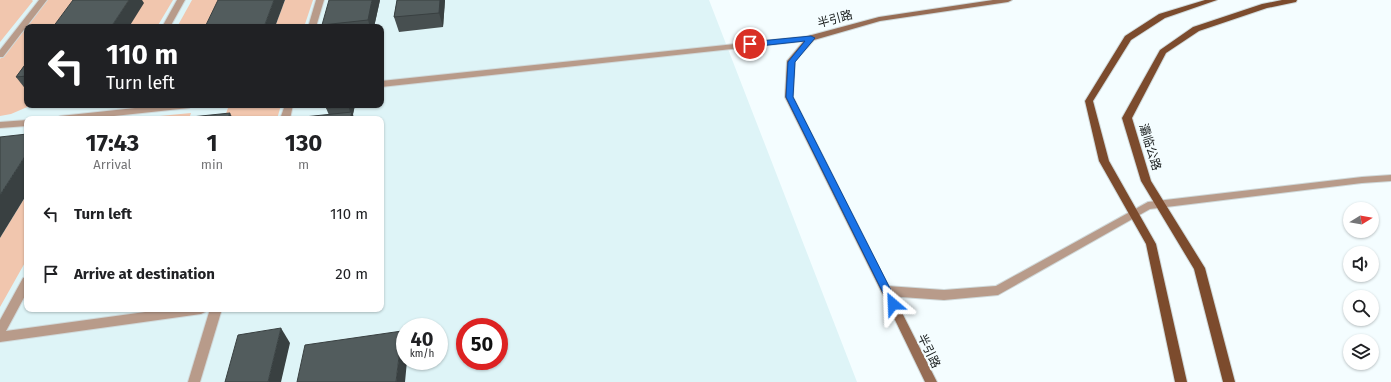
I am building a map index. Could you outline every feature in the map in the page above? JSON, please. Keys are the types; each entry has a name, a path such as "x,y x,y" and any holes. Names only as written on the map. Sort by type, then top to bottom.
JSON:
{"main road":[{"name":"半引路","path":"931,382 887,290 790,97 791,62 811,38 879,19 1008,0"},
{"path":"1181,382 1151,244 1104,161 1089,101 1128,38 1162,16 1213,0"},
{"name":"灞临公路","path":"1229,382 1198,268 1146,181 1127,118 1163,52 1196,29 1265,6 1293,0"}],"street":[{"path":"24,24 43,0"},
{"path":"168,24 181,0"},
{"path":"313,24 320,0"},
{"path":"0,55 24,24"},
{"path":"384,84 811,38"},
{"path":"85,116 159,108"},
{"path":"0,125 24,122"},
{"path":"887,290 944,295 998,290 1148,206 1362,180 1391,178"},
{"path":"0,331 24,287"},
{"path":"0,337 179,312"},
{"path":"194,382 215,312"}],"shaded area":[{"path":"0,0 709,0 857,382 0,382"},
{"path":"0,0 33,1 0,42"},
{"path":"45,0 101,0 76,24 27,24"},
{"path":"120,0 173,0 159,24 128,24"},
{"path":"192,0 233,0 221,24 179,24"},
{"path":"285,0 313,0 305,24 276,24"},
{"path":"24,28 25,108 11,114 0,116 0,59"},
{"path":"228,108 280,108 278,116 225,116"},
{"path":"191,113 190,116 160,116"},
{"path":"24,199 24,264 0,307 0,238"}],"building":[{"path":"73,0 129,0 113,24 55,24"},
{"path":"218,0 274,0 265,24 206,24"},
{"path":"329,0 372,0 368,20 322,24"},
{"path":"397,0 440,0 439,13 394,17"},
{"path":"24,66 24,76 16,77"},
{"path":"352,112 351,116 314,116"},
{"path":"230,113 228,116 201,116"},
{"path":"24,134 24,158 0,195 0,137"},
{"path":"281,328 268,382 225,382 238,335"},
{"path":"396,332 396,370 397,370 396,382 297,382 305,345"}],"route":[{"path":"750,44 811,38 791,62 790,97 893,304"}]}
